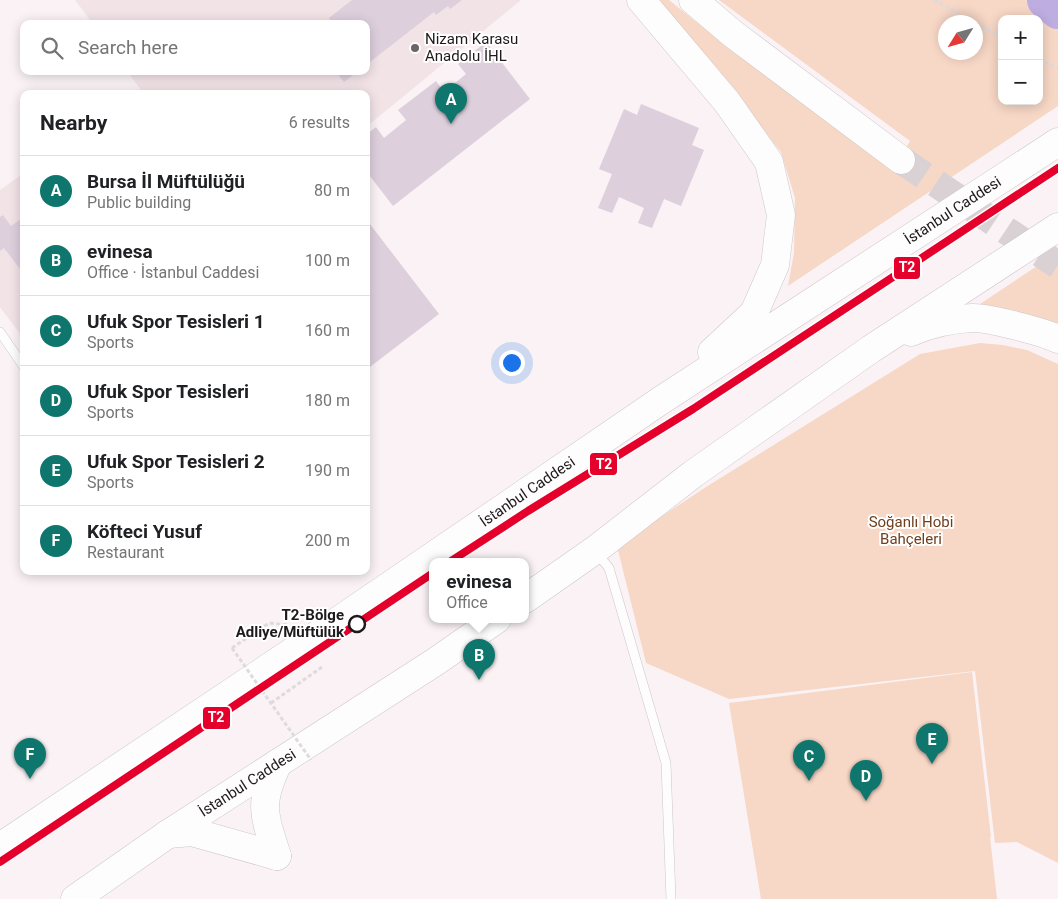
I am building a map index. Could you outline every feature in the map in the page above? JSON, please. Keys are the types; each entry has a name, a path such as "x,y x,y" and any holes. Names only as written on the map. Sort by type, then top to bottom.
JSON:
{"main road":[{"path":"641,0 727,102 768,162 781,215 775,266 754,313 660,401"},
{"path":"693,0 733,34 901,160"},
{"name":"İstanbul Caddesi","path":"430,558 660,401 1058,142"},
{"path":"529,596 595,550 693,474 871,349 1058,227"},
{"path":"871,349 924,326 973,318 1008,324 1058,339"},
{"name":"İstanbul Caddesi","path":"0,847 429,559"},
{"name":"İstanbul Caddesi","path":"75,899 168,834 435,662 491,623"},
{"path":"168,834 192,832 276,856 264,812 265,793 278,763"}],"lane":[{"path":"0,332 20,361"},
{"path":"595,550 609,568 666,763 671,899"}],"path":[{"path":"934,0 961,15"},
{"path":"983,27 998,36"},
{"path":"1041,60 1058,69"},
{"path":"269,623 232,648 311,760"},
{"path":"271,703 322,667"}],"shaded area":[{"name":"Nizam Karasu Anadolu İHL","path":"75,0 521,0 370,124 370,90 141,90 130,75 370,75 370,20 90,20"},
{"path":"20,176 20,334 0,307 0,190"}],"green space":[{"path":"656,0 669,0 731,50 894,169 910,141 719,0 1058,0 1058,106 788,286 794,253 795,198 781,152"},
{"path":"1058,252 1058,326 1013,310 980,304"},
{"name":"Soğanlı Hobi Bahçeleri","path":"980,343 1027,350 1058,364 1058,863 1017,842 995,843 975,671 729,699 646,663 617,546 706,487 920,354"},
{"path":"972,672 997,899 761,899 729,703"}],"building":[{"path":"352,0 462,0 450,9 448,6 436,15 434,12 370,62 370,20 330,20 329,18"},
{"path":"486,42 530,99 393,206 370,176 370,132 376,127 384,138 406,120 398,110 436,81 444,92 466,74 458,64"},
{"path":"338,75 353,75 344,82"},
{"path":"641,104 699,128 692,145 704,150 681,206 664,199 652,228 638,223 644,208 619,197 612,213 598,208 612,174 599,169 624,109 637,115"},
{"path":"3,215 11,226 20,220 20,269 4,248 0,251 0,217"},
{"path":"370,224 439,314 370,367"}],"waterway":[{"path":"1046,0 1058,10"}],"tunnel":[{"path":"901,160 1058,265"}],"transit line":[{"name":"T2","path":"456,558 693,409 1058,168"},
{"name":"T2","path":"0,862 429,576"}],"place":[{"name":"Nizam Karasu Anadolu İHL","path":"415,48"},
{"name":"Bursa İl Müftülüğü","path":"451,124"},
{"name":"T2-Bölge Adliye/Müftülük","path":"357,624"},
{"name":"evinesa","path":"479,680"},
{"name":"Ufuk Spor Tesisleri 2","path":"932,764"},
{"name":"Köfteci Yusuf","path":"30,779"},
{"name":"Ufuk Spor Tesisleri 1","path":"809,781"},
{"name":"Ufuk Spor Tesisleri","path":"866,801"}]}
